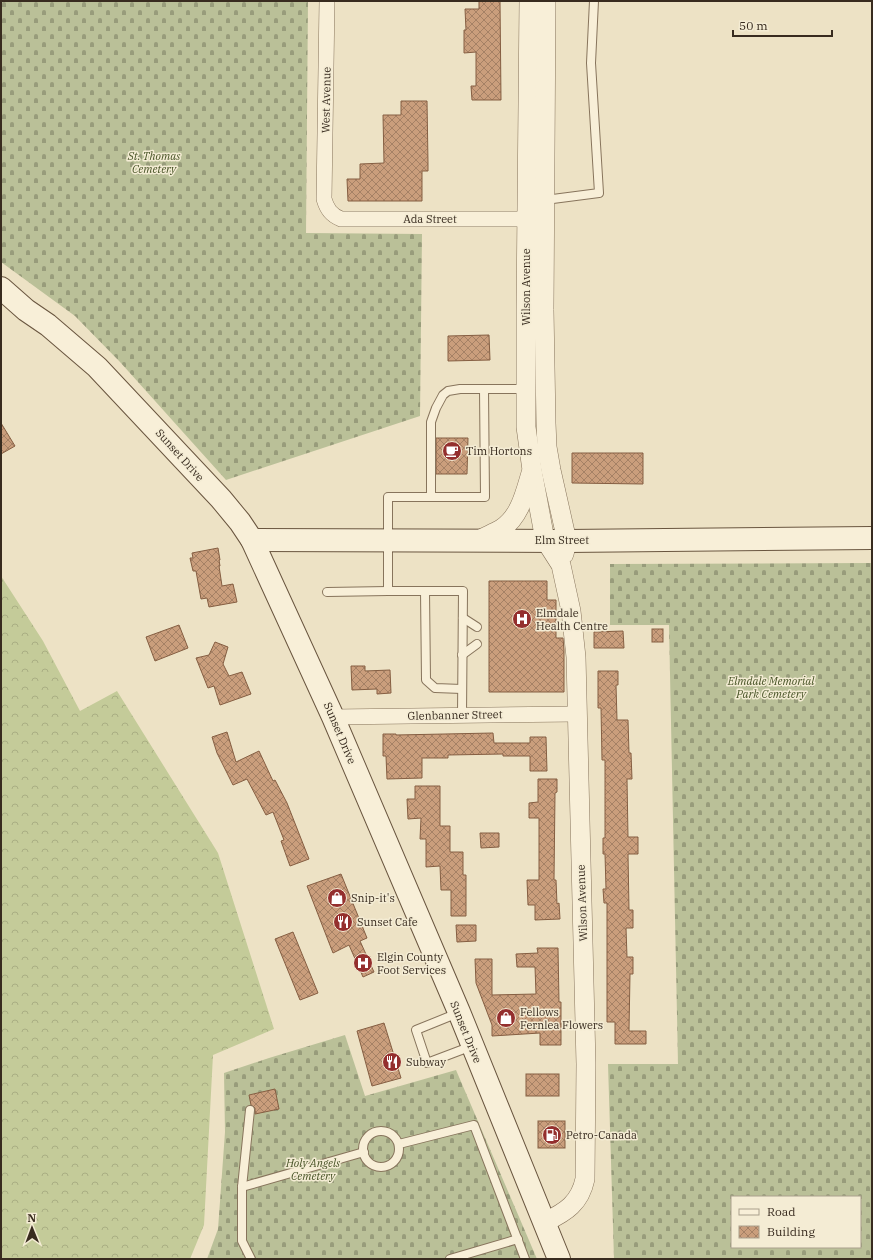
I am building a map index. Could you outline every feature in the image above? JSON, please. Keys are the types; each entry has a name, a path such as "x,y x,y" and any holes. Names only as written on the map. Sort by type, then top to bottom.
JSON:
{"main road":[{"name":"Sunset Drive","path":"1,288 26,310 98,367 221,500 240,522 252,540 333,717 459,1012 559,1259"},
{"name":"Elm Street","path":"252,540 872,538"}],"street":[{"name":"West Avenue","path":"324,199 327,1"},
{"name":"Wilson Avenue","path":"529,1 537,36 546,200 526,389 526,427 532,470 545,540 561,566 572,611 576,657 576,714 586,1064 585,1179 583,1189 574,1204 544,1222"},
{"name":"Wilson Avenue","path":"546,1 537,36 526,219 547,447 558,509 566,540 561,566"},
{"name":"Ada Street","path":"324,199 330,212 341,219 545,220"},
{"path":"479,540 501,529 514,518 525,494 532,470"},
{"name":"Glenbanner Street","path":"333,717 576,714"}],"lane":[{"path":"546,200 599,192 591,63 594,1"},
{"path":"431,497 431,422 443,395 448,391 460,389 526,389"},
{"path":"388,591 388,497 485,497 484,389"},
{"path":"425,591 426,680 435,688 462,689"},
{"path":"327,592 463,591 462,715"},
{"path":"463,618 477,626"},
{"path":"462,655 477,644"},
{"path":"459,1012 416,1030 427,1063 472,1046"},
{"path":"250,1110 242,1187 242,1241 251,1259"},
{"path":"399,1144 474,1125 526,1259"},
{"path":"380,1131 392,1134 399,1144 398,1157 389,1166 377,1167 366,1160 363,1148 368,1136 380,1131"},
{"path":"242,1187 364,1152"},
{"path":"450,1259 518,1239"}],"green space":[{"name":"St. Thomas Cemetery","path":"1,1 308,1 306,233 422,234 420,416 226,480 120,362 75,316 1,262"},
{"name":"Elmdale Memorial Park Cemetery","path":"872,563 872,1259 614,1259 608,1064 678,1064 669,625 610,625 610,564"},
{"path":"1,576 43,641 80,711 117,691 218,853 274,1029 213,1055 204,1225 190,1259 1,1259"},
{"name":"Holy Angels Cemetery","path":"345,1035 365,1096 456,1070 537,1259 207,1259 218,1229 225,1132 224,1073"}],"building":[{"path":"479,1 500,1 501,100 472,100 471,86 476,86 476,52 464,53 464,30 466,30 465,9 479,9"},
{"path":"401,101 427,101 428,171 422,171 422,201 348,201 347,179 360,179 360,164 384,163 383,115 401,115"},
{"path":"489,335 490,360 448,361 448,336"},
{"path":"1,423 15,446 1,454"},
{"path":"436,438 468,438 467,474 436,474"},
{"path":"572,453 643,453 643,484 572,483"},
{"path":"218,548 222,586 233,584 237,602 209,607 207,598 201,599 196,571 193,571 190,558 193,558 192,553"},
{"name":"Elmdale Health Centre","path":"489,581 547,581 547,600 556,600 556,638 563,638 564,692 489,692"},
{"path":"179,625 188,648 155,661 146,637"},
{"path":"652,629 663,629 663,642 652,642"},
{"path":"623,631 624,648 594,648 594,632"},
{"path":"215,642 228,647 223,664 229,676 242,672 251,694 220,705 214,686 208,688 196,658 209,655"},
{"path":"351,666 365,666 365,671 390,670 391,693 377,694 377,689 352,690"},
{"path":"598,671 618,671 618,685 616,685 617,720 628,720 629,753 631,753 632,779 627,779 628,837 638,837 638,854 628,854 629,910 633,910 633,928 626,928 627,957 633,957 633,974 630,974 629,1031 646,1031 646,1044 615,1044 615,1022 607,1022 607,903 604,903 603,889 606,889 605,854 603,854 603,838 605,838 605,760 602,760 601,708 598,708"},
{"path":"227,732 236,762 259,751 273,781 275,780 287,803 309,859 290,866 281,841 284,840 273,812 266,815 247,779 233,785 217,753 212,737"},
{"path":"493,733 494,743 530,743 530,737 546,737 547,771 530,771 530,756 503,756 503,754 448,755 448,758 422,758 422,778 387,779 386,756 383,756 383,734"},
{"path":"538,779 557,779 557,792 555,793 554,880 556,880 557,904 559,903 560,919 535,920 535,905 528,905 527,880 539,880 539,818 529,818 529,803 538,802"},
{"path":"415,786 440,786 440,826 450,826 450,852 463,852 463,875 466,875 466,916 451,916 451,890 441,890 440,866 426,867 426,839 420,839 421,818 408,819 407,799 415,799"},
{"path":"480,833 499,833 499,847 481,848"},
{"path":"341,874 367,938 360,941 374,972 363,977 349,945 333,953 307,886"},
{"path":"456,925 476,925 476,941 457,942"},
{"path":"293,932 318,993 300,1000 275,939"},
{"path":"537,948 558,948 559,1002 561,1002 561,1045 540,1045 540,1033 492,1036 492,1025 476,983 475,959 492,959 492,995 536,994 535,967 517,967 516,954 538,953"},
{"path":"384,1023 401,1078 372,1086 357,1031"},
{"path":"526,1074 559,1074 559,1096 526,1096"},
{"path":"275,1089 279,1109 255,1114 255,1108 251,1105 249,1095"},
{"name":"Petro-Canada","path":"538,1121 565,1121 565,1148 538,1148"}],"place":[{"name":"Tim Hortons","path":"452,451"},
{"name":"Elmdale Health Centre","path":"522,619"},
{"name":"Snip-it's","path":"337,898"},
{"name":"Sunset Cafe","path":"343,922"},
{"name":"Elgin County Foot Services","path":"363,963"},
{"name":"Fellows Fernlea Flowers","path":"506,1018"},
{"name":"Subway","path":"392,1062"},
{"name":"Petro-Canada","path":"552,1135"}]}
